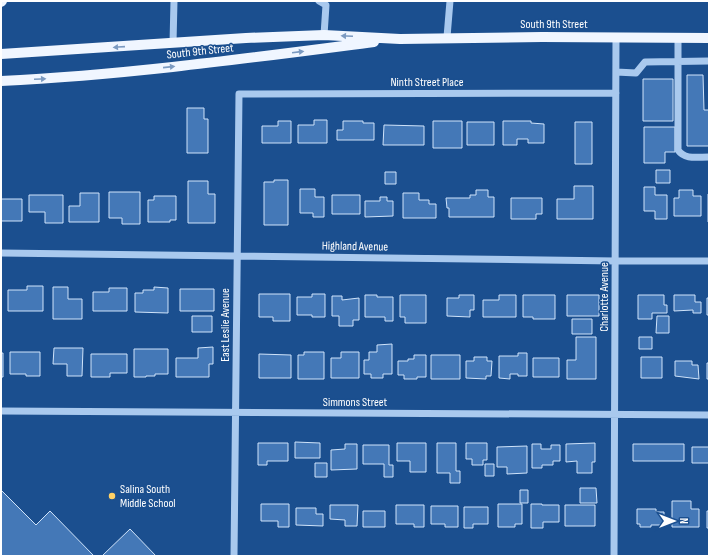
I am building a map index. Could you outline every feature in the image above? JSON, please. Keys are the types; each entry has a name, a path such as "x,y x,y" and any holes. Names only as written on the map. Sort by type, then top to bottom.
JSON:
{"main road":[{"name":"South 9th Street","path":"1,54 324,35 400,38 709,38"},
{"name":"South 9th Street","path":"1,81 56,78 240,60 400,38"}],"street":[{"path":"173,43 174,1"},
{"path":"319,1 327,3 324,35"},
{"path":"447,37 450,1"},
{"name":"Charlotte Avenue","path":"614,556 616,37"},
{"path":"678,37 678,150 681,155 686,157 709,157"},
{"path":"616,72 636,73 645,62 709,61"},
{"name":"Ninth Street Place","path":"239,94 616,93"},
{"name":"East Leslie Avenue","path":"234,556 236,256 239,94"},
{"name":"Highland Avenue","path":"1,254 709,261"},
{"name":"Simmons Street","path":"1,411 709,415"}],"building":[{"path":"687,75 703,75 704,110 709,110 709,146 687,146"},
{"path":"643,79 673,79 673,121 643,121"},
{"path":"187,108 204,108 204,119 208,119 208,153 187,153"},
{"path":"314,120 327,120 327,143 298,143 298,125 314,125"},
{"path":"278,121 291,121 291,143 262,143 262,126 278,126"},
{"path":"343,121 363,121 363,123 374,123 374,140 337,140 337,130 343,130"},
{"path":"433,121 462,121 462,148 433,148"},
{"path":"503,121 531,121 531,123 544,124 544,143 528,143 528,139 517,139 517,145 503,145"},
{"path":"467,122 494,122 494,145 467,145"},
{"path":"575,122 592,122 592,164 575,164"},
{"path":"384,125 424,126 424,145 383,145"},
{"path":"644,127 675,127 675,152 665,152 665,163 644,163"},
{"path":"656,170 670,170 670,183 656,183"},
{"path":"385,172 396,172 396,184 385,184"},
{"path":"274,180 288,180 288,225 264,225 264,182 274,182"},
{"path":"188,181 208,181 208,194 215,194 215,223 188,223"},
{"path":"574,186 593,186 593,219 557,219 557,199 574,199"},
{"path":"644,187 655,187 655,195 667,195 667,219 655,219 655,211 644,211"},
{"path":"300,189 315,189 315,197 324,197 324,217 313,217 313,213 300,213"},
{"path":"476,190 488,190 488,197 494,197 494,217 449,217 449,208 447,208 446,198 470,198 470,195 476,195"},
{"path":"679,190 693,190 693,196 701,196 701,216 674,216 674,198 679,198"},
{"path":"109,192 140,192 140,224 122,224 122,218 109,218"},
{"path":"80,193 99,193 99,222 69,222 69,206 80,206"},
{"path":"403,193 419,193 419,200 429,200 429,204 436,204 436,218 403,218"},
{"path":"709,194 709,222 708,222"},
{"path":"29,195 63,195 63,223 45,223 45,212 29,212"},
{"path":"332,195 360,195 360,214 332,214"},
{"path":"154,196 176,196 176,220 170,220 170,222 148,222 148,200 154,200"},
{"path":"380,197 387,197 387,201 393,201 393,216 365,217 365,201 380,201"},
{"path":"511,198 542,198 542,214 536,214 536,219 511,219"},
{"path":"1,199 22,199 22,221 1,221"},
{"path":"27,286 43,286 43,311 8,311 8,290 27,290"},
{"path":"53,287 68,287 68,299 82,299 82,319 53,319"},
{"path":"154,287 168,288 168,313 135,312 135,293 143,293 143,290 154,290"},
{"path":"109,288 127,288 127,311 93,311 93,292 109,292"},
{"path":"180,289 214,289 214,311 180,311"},
{"path":"259,294 290,294 290,321 273,321 273,317 259,317"},
{"path":"312,294 325,294 325,317 297,315 297,297 312,297"},
{"path":"365,295 393,297 393,321 385,321 385,317 365,317"},
{"path":"400,295 426,295 426,323 405,323 405,317 400,317"},
{"path":"459,295 474,295 474,310 470,310 470,317 447,316 447,298 459,298"},
{"path":"499,295 516,295 516,317 483,317 483,300 499,300"},
{"path":"523,295 555,295 555,319 533,319 533,317 523,317"},
{"path":"567,295 599,295 599,316 567,316"},
{"path":"638,295 664,295 664,305 667,305 667,313 652,313 652,319 638,319"},
{"path":"674,295 695,295 695,302 701,302 701,313 693,313 693,310 674,311"},
{"path":"332,296 342,296 342,300 359,298 359,320 353,320 353,326 339,326 339,316 332,316"},
{"path":"707,298 709,298 709,315 707,315"},
{"path":"192,316 212,316 212,332 192,332"},
{"path":"657,316 669,316 669,333 656,333"},
{"path":"572,319 592,319 592,334 572,334"},
{"path":"576,337 596,337 596,379 567,379 567,360 576,360"},
{"path":"639,337 652,337 652,349 639,349"},
{"path":"392,344 392,374 383,374 383,378 371,378 371,374 364,374 364,360 369,360 369,352 377,352 377,345"},
{"path":"213,347 213,364 209,364 209,377 176,377 176,358 198,358 198,348"},
{"path":"54,348 83,348 82,376 67,376 67,364 53,364"},
{"path":"134,349 168,349 168,374 134,377"},
{"path":"10,352 40,352 40,376 10,374"},
{"path":"304,352 324,352 324,379 298,379 298,355 304,355"},
{"path":"341,352 359,352 359,378 331,378 331,358 341,358"},
{"path":"1,353 3,353 3,377 1,377"},
{"path":"518,353 527,353 527,376 510,374 510,379 499,378 499,356 518,356"},
{"path":"91,354 127,354 127,373 110,373 110,377 91,377"},
{"path":"259,354 291,355 291,378 259,378"},
{"path":"414,355 426,355 426,377 404,379 404,375 398,375 398,361 408,361 408,359 414,359"},
{"path":"431,355 460,355 460,379 431,379"},
{"path":"474,357 487,357 487,361 492,361 491,376 486,376 486,379 466,378 466,361 474,361"},
{"path":"641,357 662,357 662,378 641,378"},
{"path":"533,358 559,358 559,377 533,377"},
{"path":"675,361 692,361 692,365 698,365 699,379 675,376"},
{"path":"707,363 709,363 709,379 707,379"},
{"path":"295,442 320,443 320,458 295,458"},
{"path":"258,443 288,443 288,461 267,461 267,465 258,465"},
{"path":"397,443 426,443 426,472 410,472 410,461 397,461"},
{"path":"437,443 456,443 456,471 460,471 460,483 450,483 450,473 437,473"},
{"path":"466,443 487,443 487,460 483,460 483,465 472,465 472,459 466,459"},
{"path":"595,443 595,462 592,462 592,473 577,473 577,461 566,462 566,444"},
{"path":"345,444 357,444 357,469 331,470 331,450 345,449"},
{"path":"532,444 541,444 541,449 551,449 551,445 560,445 560,461 553,461 553,465 542,465 542,468 532,468"},
{"path":"633,444 684,444 684,461 633,461"},
{"path":"363,445 389,445 389,465 393,465 393,477 384,477 384,464 363,464"},
{"path":"527,446 527,473 507,474 507,467 497,467 497,447"},
{"path":"692,447 709,447 709,463 692,463"},
{"path":"315,463 327,463 327,477 315,477"},
{"path":"485,464 494,464 494,476 485,476"},
{"path":"580,488 596,488 597,503 580,503"},
{"path":"1,490 36,525 50,511 94,556 1,556"},
{"path":"520,490 528,490 528,503 520,503"},
{"path":"672,501 691,501 691,509 699,509 699,527 672,527"},
{"path":"261,504 289,504 289,527 278,527 278,521 261,521"},
{"path":"498,504 522,504 522,524 515,524 515,527 498,527"},
{"path":"531,504 559,505 559,522 543,522 543,528 531,528"},
{"path":"330,505 358,505 357,526 345,526 345,520 330,519"},
{"path":"396,505 424,505 424,527 414,527 414,524 396,524"},
{"path":"565,505 595,505 595,526 565,526"},
{"path":"431,506 458,506 458,527 445,527 445,524 431,524"},
{"path":"464,507 488,507 488,524 473,524 473,528 464,528"},
{"path":"296,508 316,508 316,514 323,514 323,526 296,525"},
{"path":"637,509 656,509 656,512 664,512 664,525 640,527 640,524 637,524"},
{"path":"363,511 385,511 385,527 363,527"},
{"path":"707,511 709,511 709,528 707,528"},
{"path":"130,529 156,556 102,556"}],"place":[{"name":"Salina South Middle School","path":"112,496"}]}
